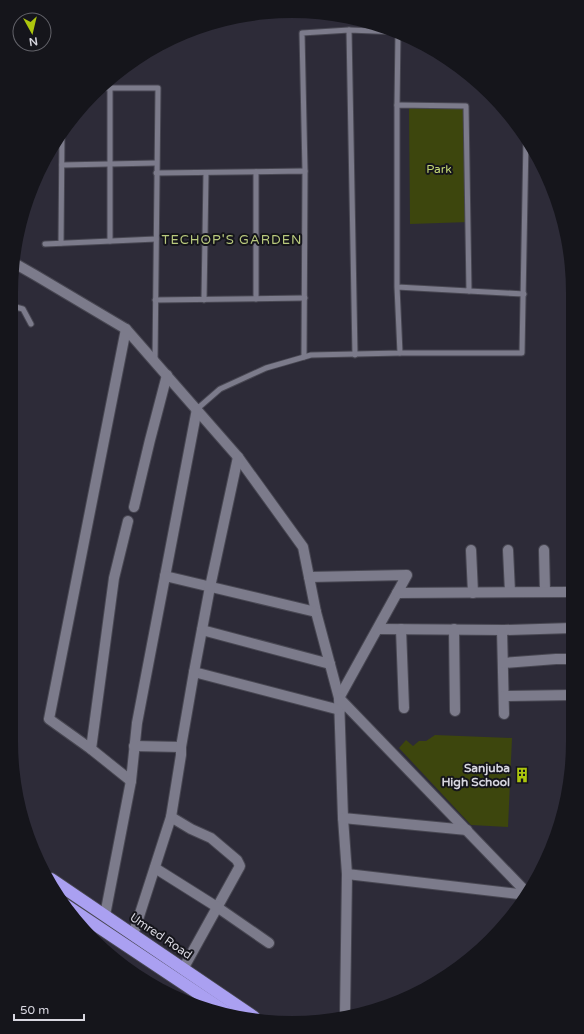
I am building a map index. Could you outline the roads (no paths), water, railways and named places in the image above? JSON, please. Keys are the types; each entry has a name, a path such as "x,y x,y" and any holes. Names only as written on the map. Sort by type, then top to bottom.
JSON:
{"highway":[{"name":"Umred Road","path":"58,883 247,1012"},
{"path":"79,914 216,1005"}],"street":[{"path":"19,266 126,329 238,457 303,547 316,612 340,698 343,818 347,874 345,1011"},
{"path":"126,329 49,719 91,749 131,781"},
{"path":"134,507 145,456 151,439 167,375"},
{"path":"105,915 131,781 137,723 197,410"},
{"path":"133,935 171,817 194,672 210,587 238,457"},
{"path":"91,749 114,578 128,521"},
{"path":"471,550 473,593"},
{"path":"508,550 510,592"},
{"path":"544,550 545,592"},
{"path":"309,577 408,575 340,698"},
{"path":"165,576 316,612"},
{"path":"397,593 566,592"},
{"path":"378,628 502,630 566,628"},
{"path":"402,629 404,708"},
{"path":"454,629 455,711"},
{"path":"202,630 330,664"},
{"path":"502,630 504,714"},
{"path":"503,663 566,659"},
{"path":"194,672 340,710"},
{"path":"504,696 566,695"},
{"path":"340,698 523,889"},
{"path":"134,746 181,747"},
{"path":"171,817 191,829 211,838 237,860 240,866 183,969"},
{"path":"343,818 466,830"},
{"path":"155,868 217,907 269,943"},
{"path":"347,874 520,893"}],"lane":[{"path":"349,30 355,355"},
{"path":"304,357 305,171 302,33 349,30 374,31"},
{"path":"399,40 397,106 397,287 400,353"},
{"path":"110,241 110,88 158,88 155,361"},
{"path":"397,106 466,106 469,291"},
{"path":"61,243 62,143"},
{"path":"197,410 220,389 266,368 311,355 522,353 526,150"},
{"path":"62,164 156,163"},
{"path":"156,173 305,171"},
{"path":"256,172 256,299"},
{"path":"204,300 206,173"},
{"path":"45,244 156,239"},
{"path":"397,287 524,294"},
{"path":"155,300 305,298"},
{"path":"18,308 23,309 31,324"}],"place":[{"name":"Sanjuba High School","path":"522,775"}],"district":[{"name":"TECHOP'S GARDEN","path":"232,239"}],"park label":[{"name":"Park","path":"439,169"}]}
